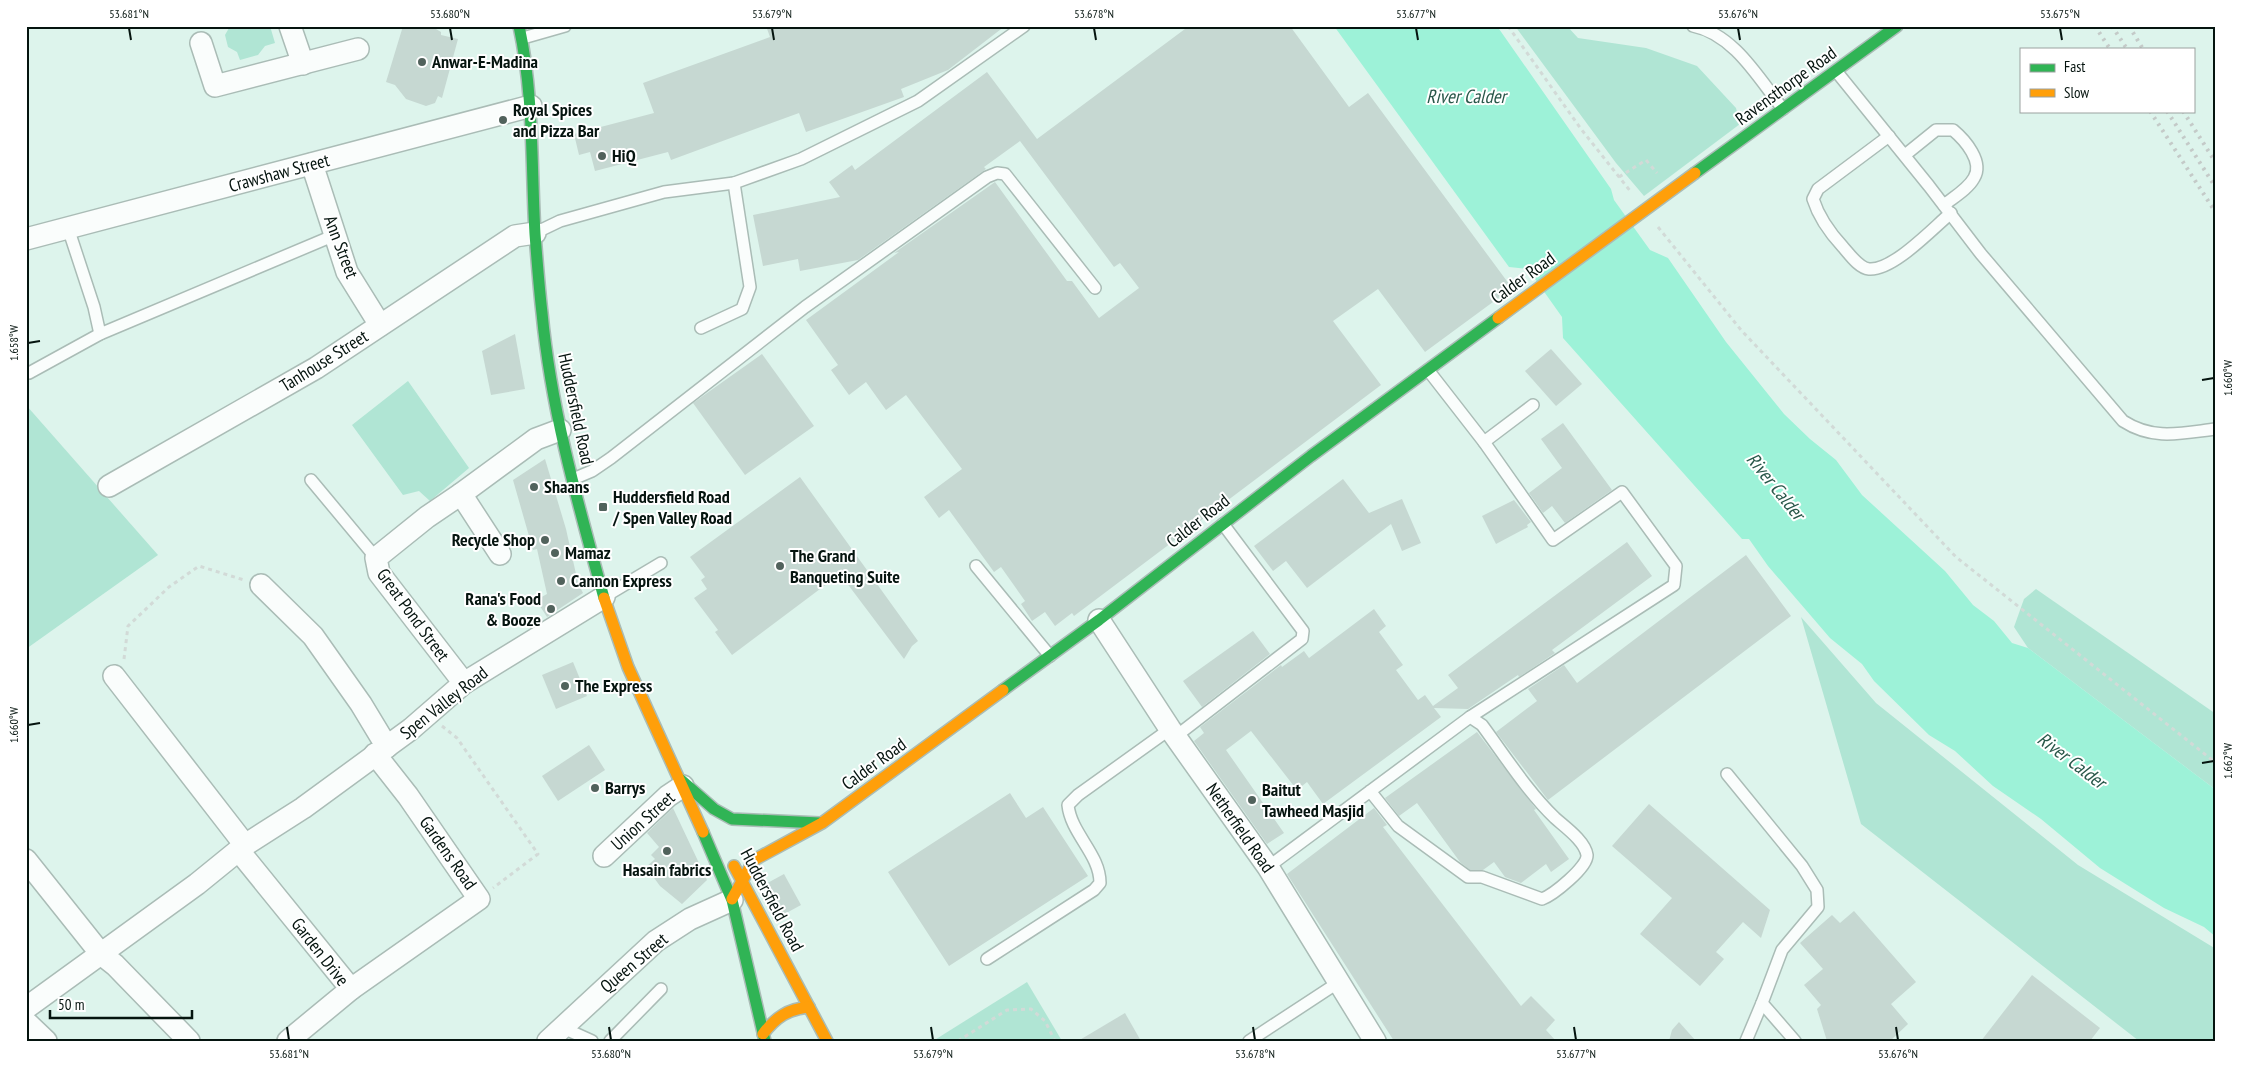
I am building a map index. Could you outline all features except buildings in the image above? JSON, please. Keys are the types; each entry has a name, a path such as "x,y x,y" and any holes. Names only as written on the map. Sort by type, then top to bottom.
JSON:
{"main road":[{"name":"Huddersfield Road","path":"520,26 531,106 535,233 549,376 560,430 604,597 628,667 682,783 732,900 764,1038"},
{"name":"Ravensthorpe Road","path":"1695,173 1897,26"},
{"name":"Calder Road","path":"732,900 754,860 822,823 1099,620 1428,370 1695,173"},
{"name":"Huddersfield Road","path":"682,783 721,843"},
{"path":"682,783 714,809 732,819 822,823"},
{"name":"Huddersfield Road","path":"729,858 827,1041"},
{"path":"764,1038 777,1016 793,1008 809,1007"}],"street":[{"path":"290,26 303,64"},
{"path":"201,43 215,86 358,48"},
{"name":"Crawshaw Street","path":"26,239 531,106"},
{"name":"Ann Street","path":"312,164 347,272 380,325"},
{"name":"Tanhouse Street","path":"109,486 316,368 515,236 535,233"},
{"name":"Great Pond Street","path":"464,683 379,573 376,558 427,517 536,439 560,430"},
{"path":"461,494 500,554"},
{"name":"Spen Valley Road","path":"261,585 313,636 361,704 381,751"},
{"name":"Spen Valley Road","path":"26,1008 242,848 302,808 381,751 429,714 464,683 604,597"},
{"name":"Netherfield Road","path":"1099,620 1172,733 1268,867 1375,1041"},
{"path":"118,680 242,848"},
{"name":"Gardens Road","path":"350,990 479,899 408,796 381,751"},
{"name":"Union Street","path":"604,856 682,783"},
{"name":"Garden Drive","path":"242,848 350,990 288,1041"},
{"path":"26,860 101,954 115,964 189,1041"},
{"name":"Queen Street","path":"555,1034 656,941 690,919 732,900"},
{"path":"26,1022 46,1041"}],"lane":[{"path":"523,38 565,26"},
{"path":"535,233 560,221 664,192 734,183 801,159 918,101 1024,26"},
{"path":"1693,26 1707,28 1731,45 1783,109"},
{"path":"1836,71 1905,155 1982,254 2124,421 2138,430 2160,435 2216,429"},
{"path":"1889,136 1818,189 1812,199 1817,212 1831,233 1857,263 1868,269 1881,268 1898,258 1947,209 1975,177 1977,167 1973,153 1954,130 1936,130 1905,155"},
{"path":"573,479 592,471 612,458 805,307 996,173 1005,174 1095,288"},
{"path":"700,328 742,309 750,287 734,183"},
{"path":"68,228 94,307 100,334"},
{"path":"29,373 100,334 335,235"},
{"path":"1268,867 1470,717 1674,585 1676,566 1622,492 1553,540 1484,442 1428,370"},
{"path":"1484,442 1533,404"},
{"path":"311,480 376,558"},
{"path":"986,959 1094,890 1100,883 1100,871 1070,819 1068,806 1078,795 1172,733 1302,639 1304,631 1223,524"},
{"path":"604,597 661,564"},
{"path":"976,566 1050,656"},
{"path":"1370,791 1398,826 1468,877 1482,877 1542,899 1550,896 1584,866 1587,857 1584,846 1540,803 1482,725 1470,717"},
{"path":"1727,774 1802,866 1817,890 1818,906 1782,950 1746,1041"},
{"path":"1249,1041 1339,982"},
{"path":"610,1041 661,989"},
{"path":"1762,1003 1795,1041"},
{"path":"555,1034 592,1041"}],"path":[{"path":"1508,26 1636,198"},
{"path":"1619,177 1646,160 1672,191"},
{"path":"1654,222 1741,330 1956,557 2195,749 2216,763"},
{"path":"118,680 128,626 169,587 199,566 261,585"},
{"path":"429,714 457,738 538,854 479,899"},
{"path":"958,1041 1007,1010 1030,1009 1045,1021 1055,1041"}],"shaded area":[{"path":"237,26 270,26 275,43 265,46 258,55 240,60 237,52 228,47 225,35 229,28"},
{"path":"1515,26 1567,26 1578,38 1646,48 1697,66 1736,108 1740,124 1644,196 1616,163"},
{"path":"408,381 469,468 430,501 419,491 403,495 352,425"},
{"path":"26,405 158,555 26,649"},
{"path":"2036,589 2216,714 2216,790 2028,648 2014,627 2024,599"},
{"path":"1801,617 1876,703 2078,865 2216,949 2216,1041 2139,1041 1861,824"},
{"path":"1027,982 1062,1041 933,1041"}],"water":[{"name":"River Calder","path":"1334,26 1497,26 1611,189 1614,200 1650,250 1668,258 1726,342 1784,414 1836,460 1862,495 1945,571 1973,605 1994,621 2012,643 2028,648 2216,790 2216,937 2204,927 2164,908 2100,868 2041,819 1993,786 1955,751 1929,735 1874,681 1862,664 1830,638 1768,566 1749,539 1742,539 1563,338 1562,317 1528,269 1509,267"}],"railway":[{"path":"2095,26 2109,48"},
{"path":"2112,26 2126,48"},
{"path":"2129,26 2142,48"},
{"path":"2151,112 2216,213"},
{"path":"2168,112 2216,188"},
{"path":"2184,112 2216,163"}],"traffic: fast":[{"path":"519,26 530,104 535,234 546,349 567,457 604,598"},
{"path":"1695,173 1897,26"},
{"path":"1003,690 1099,620 1311,456 1498,318"},
{"path":"681,780 714,809 732,819 820,823"},
{"path":"703,832 732,900 765,1041"}],"traffic: slow":[{"path":"1498,318 1695,173"},
{"path":"604,598 628,667 703,832"},
{"path":"732,899 754,860 822,823 1003,690"},
{"path":"734,866 827,1041"},
{"path":"763,1034 783,1015 809,1007"}],"place":[{"name":"Anwar-E-Madina","path":"422,62"},
{"name":"Royal Spices and Pizza Bar","path":"503,120"},
{"name":"HiQ","path":"602,156"},
{"name":"Shaans","path":"534,487"},
{"name":"Huddersfield Road / Spen Valley Road","path":"603,507"},
{"name":"Recycle Shop","path":"545,540"},
{"name":"Mamaz","path":"555,553"},
{"name":"The Grand Banqueting Suite","path":"780,566"},
{"name":"Cannon Express","path":"561,581"},
{"name":"Rana's Food & Booze","path":"551,609"},
{"name":"The Express","path":"565,686"},
{"name":"Barrys","path":"595,788"},
{"name":"Baitut Tawheed Masjid","path":"1252,800"},
{"name":"Hasain fabrics","path":"667,851"}]}
